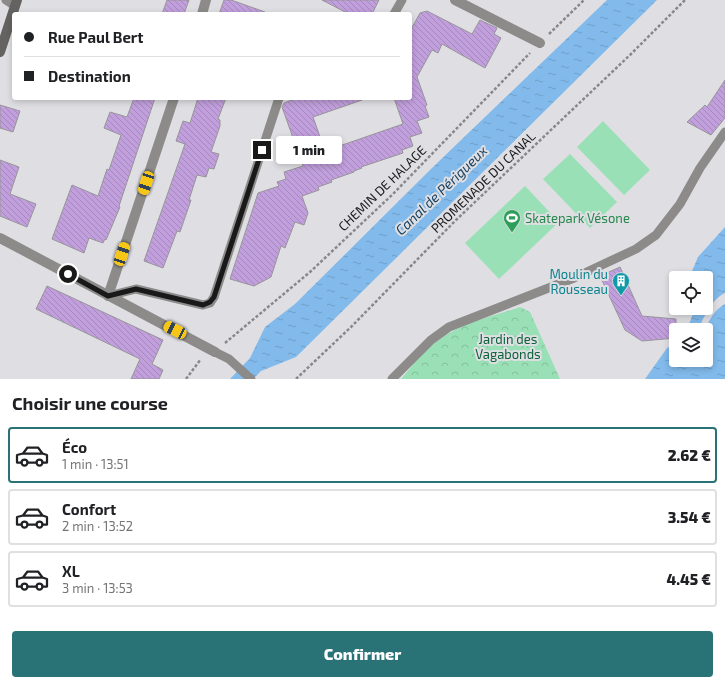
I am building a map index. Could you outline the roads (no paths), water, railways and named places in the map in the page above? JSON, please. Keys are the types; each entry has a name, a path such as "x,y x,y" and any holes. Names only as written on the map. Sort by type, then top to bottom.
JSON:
{"main road":[{"path":"0,52 3,30 16,3"}],"street":[{"path":"203,12 206,0"},
{"path":"455,0 540,43"},
{"path":"108,296 173,100"},
{"path":"0,238 215,352"}],"lane":[{"path":"6,0 16,3"},
{"path":"395,12 402,0"},
{"path":"108,296 136,289 203,305 210,302 214,297 278,100"},
{"path":"392,379 431,340 449,327 574,278 636,249 656,235 680,204 700,168 725,132"},
{"path":"215,352 229,359 250,379"}],"water":[{"name":"Canal de Périgueux","path":"607,0 657,0 296,357 261,371 253,379 230,379 250,358 265,327 295,304 433,167"},
{"path":"725,227 725,293 713,303 713,271 692,271 698,257"},
{"path":"725,304 725,379 645,379 669,347 669,367 713,367 713,323 708,323 718,309"},
{"path":"692,315 706,315 702,323 690,323"}],"place":[{"name":"Skatepark Vésone","path":"512,233"},
{"name":"Moulin du Rousseau","path":"621,296"}],"park label":[{"name":"Jardin des Vagabonds","path":"508,346"}]}
